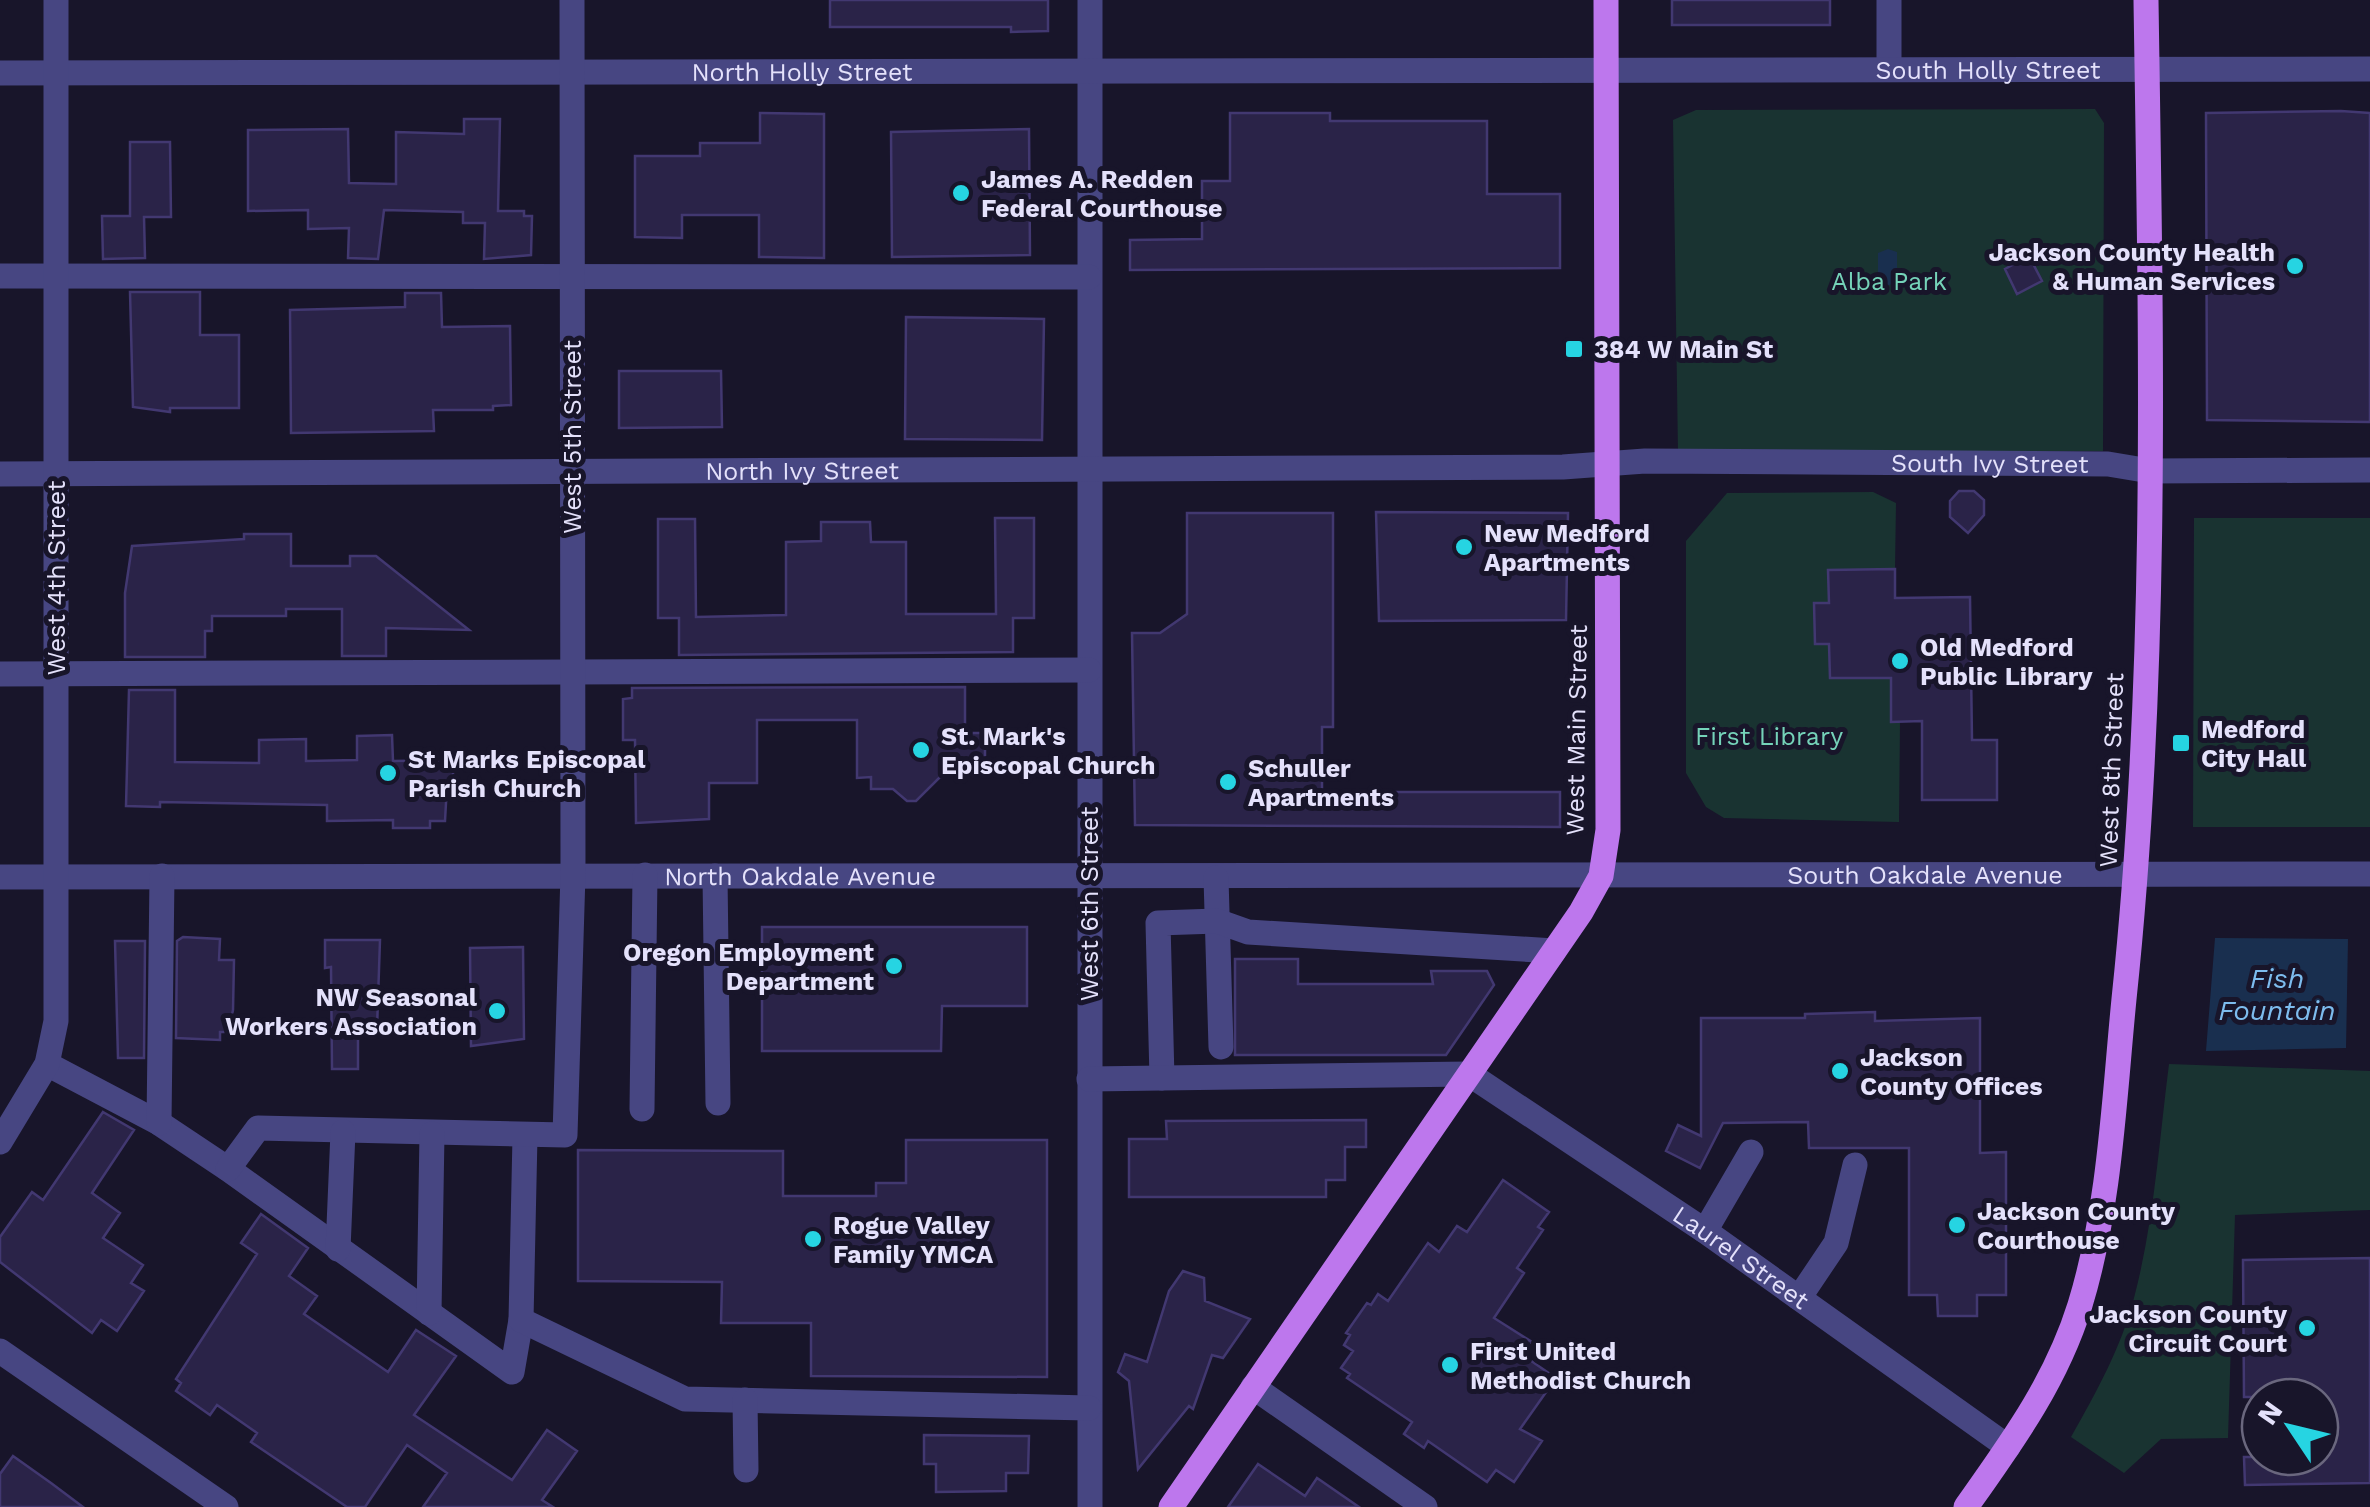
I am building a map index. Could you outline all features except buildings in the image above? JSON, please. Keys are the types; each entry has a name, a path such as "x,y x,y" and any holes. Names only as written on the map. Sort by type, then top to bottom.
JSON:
{"main road":[{"name":"West Main Street","path":"1170,1507 1554,952 1601,876 1608,830 1606,0"},
{"name":"West 8th Street","path":"1966,1507 2052,1380 2080,1305 2107,1160 2137,874 2150,471 2146,0"}],"street":[{"name":"West 4th Street","path":"0,1142 47,1064 56,1021 56,0"},
{"name":"West 5th Street","path":"526,1136 566,1135 573,874 572,0"},
{"name":"West 6th Street","path":"1090,0 1090,1507"},
{"path":"1889,0 1889,69"},
{"name":"North Holly Street","path":"0,73 572,76 1606,68"},
{"name":"South Holly Street","path":"1606,68 2370,69"},
{"path":"0,276 1090,277"},
{"name":"North Ivy Street","path":"0,474 1607,464"},
{"name":"South Ivy Street","path":"1607,464 2108,464 2150,471 2370,470"},
{"path":"0,674 1089,670"},
{"name":"South Oakdale Avenue","path":"1601,876 2370,874"},
{"path":"642,1109 645,875"},
{"path":"158,1123 162,876"},
{"path":"715,876 718,1104"},
{"name":"North Oakdale Avenue","path":"0,877 1601,876"},
{"path":"1216,878 1221,1047"},
{"path":"1162,1078 1158,923 1217,921 1248,932 1554,952"},
{"path":"47,1064 158,1123 228,1169 512,1372 520,1320 526,1136 258,1128 228,1169"},
{"path":"1089,1079 1470,1074"},
{"name":"Laurel Street","path":"1470,1074 1705,1232 2008,1447"},
{"path":"338,1249 343,1132"},
{"path":"429,1312 432,1134"},
{"path":"1705,1232 1751,1152"},
{"path":"1800,1298 1836,1243 1855,1165"},
{"path":"520,1320 685,1399 1088,1408"},
{"path":"0,1351 226,1507"},
{"path":"1253,1387 1425,1507"},
{"path":"745,1400 746,1470"}],"green space":[{"name":"Alba Park","path":"2095,109 2104,123 2103,451 1678,453 1673,120 1696,110"},
{"name":"First Library","path":"1873,492 1896,503 1895,569 1829,570 1830,678 1891,678 1891,721 1900,722 1899,822 1724,818 1706,807 1686,773 1686,541 1727,493"},
{"path":"2194,518 2370,518 2370,827 2193,827"},
{"path":"2169,1064 2370,1071 2370,1210 2235,1215 2228,1438 2161,1439 2124,1473 2071,1437 2115,1352 2134,1298 2151,1211"}],"water":[{"path":"1888,249 1897,252 1897,282 1887,286 1878,282 1878,253"},
{"name":"Fish Fountain","path":"2215,938 2348,939 2346,1048 2206,1051"}],"place":[{"name":"James A. Redden Federal Courthouse","path":"961,193"},
{"name":"Jackson County Health & Human Services","path":"2295,266"},
{"name":"384 W Main St","path":"1574,349"},
{"name":"New Medford Apartments","path":"1464,547"},
{"name":"Old Medford Public Library","path":"1900,661"},
{"name":"Medford City Hall","path":"2181,743"},
{"name":"St. Mark's Episcopal Church","path":"921,750"},
{"name":"St Marks Episcopal Parish Church","path":"388,773"},
{"name":"Schuller Apartments","path":"1228,782"},
{"name":"Oregon Employment Department","path":"894,966"},
{"name":"NW Seasonal Workers Association","path":"497,1011"},
{"name":"Jackson County Offices","path":"1840,1071"},
{"name":"Jackson County Courthouse","path":"1957,1225"},
{"name":"Rogue Valley Family YMCA","path":"813,1239"},
{"name":"Jackson County Circuit Court","path":"2307,1328"},
{"name":"First United Methodist Church","path":"1450,1365"}]}
